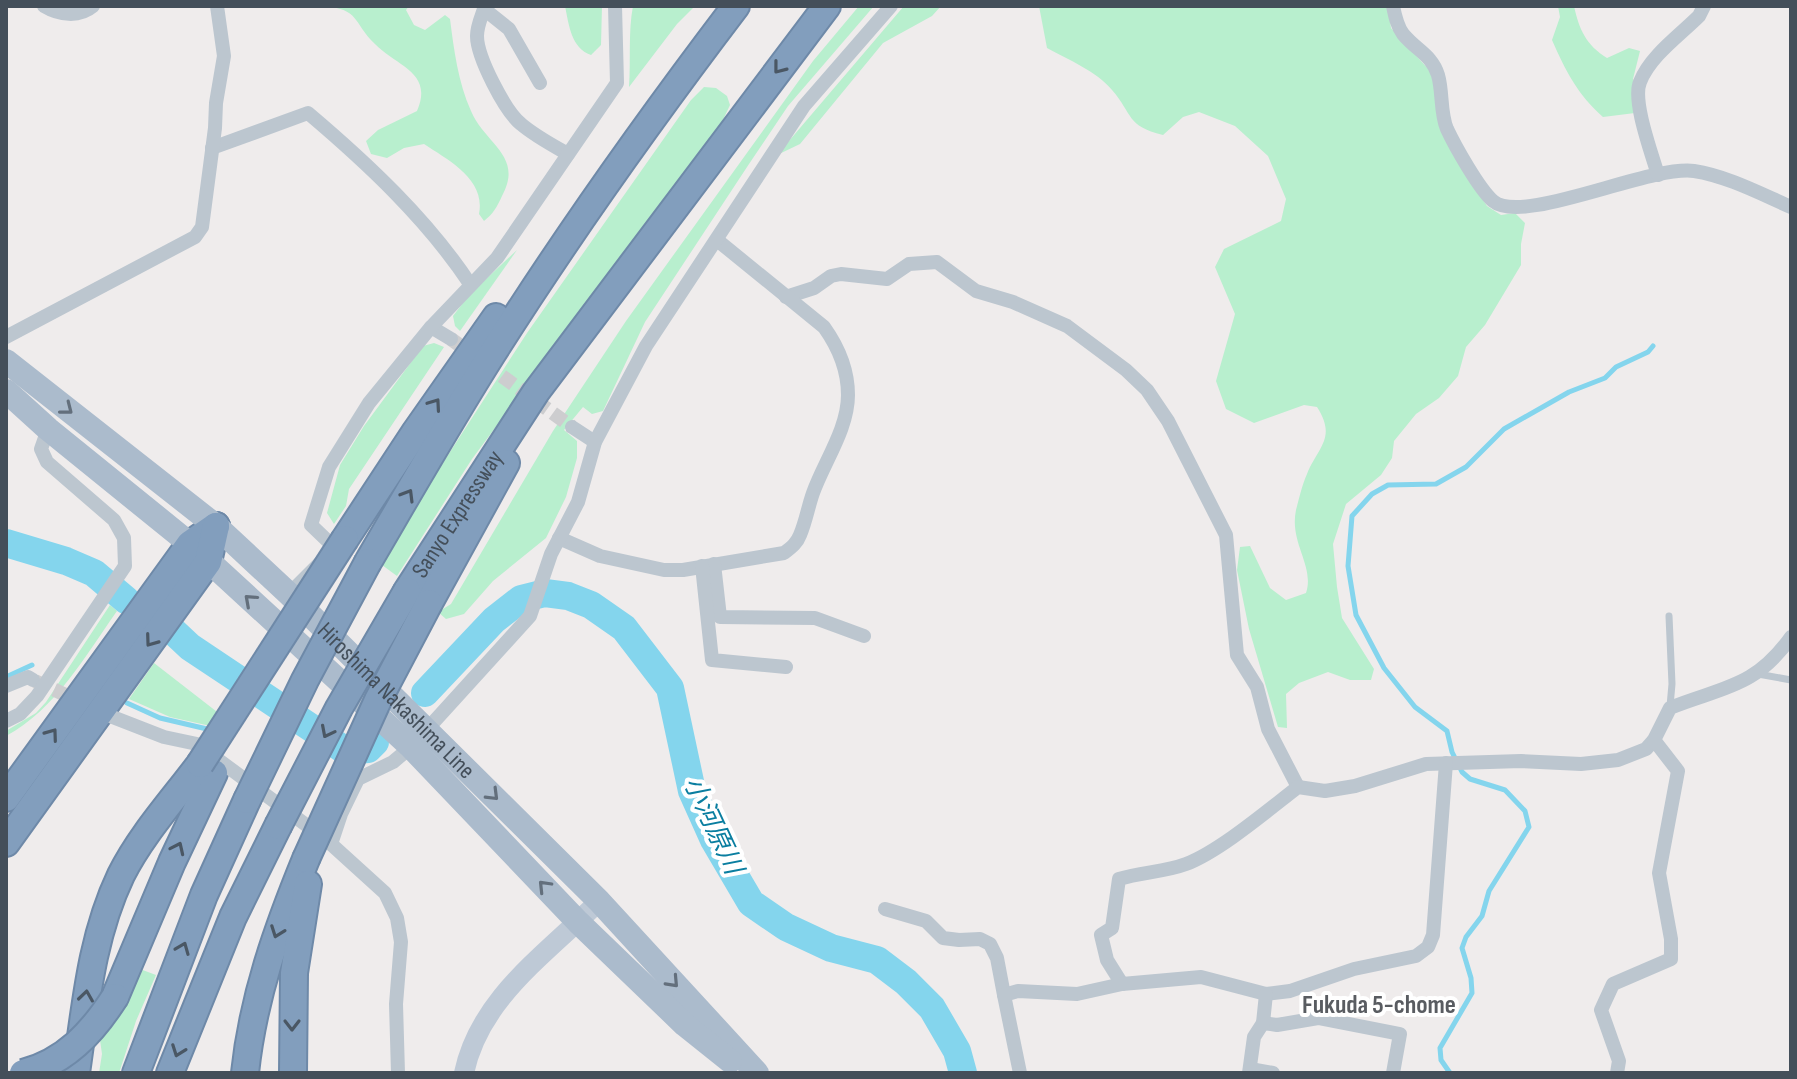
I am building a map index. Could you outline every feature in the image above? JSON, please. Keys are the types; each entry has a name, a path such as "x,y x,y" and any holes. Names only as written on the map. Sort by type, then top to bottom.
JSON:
{"highway":[{"name":"Sanyo Expressway","path":"136,1073 204,895 247,800 305,680 368,562 507,331 618,165 736,6"},
{"name":"Sanyo Expressway","path":"170,1073 233,917 339,708 418,597 536,392 827,6"},
{"path":"23,1073 54,1061 73,1049 104,1015 115,997 172,862 207,769 291,606 345,539 424,419 607,162 684,75"},
{"path":"6,843 216,526"},
{"path":"6,798 199,553"},
{"path":"245,1073 257,994 282,919 378,700 418,597"},
{"path":"76,1073 89,970 108,905 138,846 207,769"},
{"path":"293,1073 294,973 309,862"}],"main road":[{"name":"Hiroshima Nakashima Line","path":"6,361 216,526 419,738 578,922 685,1025 744,1073"},
{"name":"Hiroshima Nakashima Line","path":"6,391 419,738 599,901 757,1073"}],"street":[{"path":"44,6 66,14 85,13 93,6"},
{"path":"6,337 195,237 202,227 224,56 217,6"},
{"path":"291,606 335,548 311,525 329,467 369,403 431,327 497,258 617,83 615,6"},
{"path":"331,844 358,779 393,762 419,738 530,616 551,554 578,502 595,442 646,346 804,106 891,6"},
{"path":"1393,6 1404,35 1431,58 1443,98 1445,125 1461,155 1493,201 1507,208 1541,206 1658,175 1692,171 1791,207"},
{"path":"1658,175 1640,106 1638,85 1649,66 1699,16 1704,6"},
{"path":"540,83 509,29 485,8 477,28 479,53 510,111 525,128 568,154"},
{"path":"212,148 308,113 393,191 470,284"},
{"path":"559,538 600,556 664,570 683,570 784,553 794,546 800,536 813,492 846,412 848,393 845,366 836,344 824,327 717,240"},
{"path":"786,297 814,288 831,276 841,274 887,279 909,264 937,262 976,291 1013,302 1067,326 1126,370 1147,390 1168,421 1226,535 1237,655 1257,687 1268,729 1298,787"},
{"path":"431,327 451,339"},
{"path":"572,427 595,442"},
{"path":"6,721 20,714 37,696 125,566 124,538 114,520 47,462 41,449 48,429"},
{"path":"708,565 720,617 815,618 864,636"},
{"path":"708,565 712,660 786,667"},
{"path":"1122,984 1107,960 1101,935 1112,928 1119,879 1184,865 1197,859 1298,787 1325,791 1355,786 1413,767 1446,763 1521,761 1581,764 1633,756 1654,740 1670,708 1728,690 1756,674 1791,637"},
{"path":"6,686 28,677 33,680"},
{"path":"110,716 164,737 197,744 331,844 385,893 397,918 401,942 396,1004 398,1073"},
{"path":"1617,1073 1619,1061 1601,1010 1613,984 1671,959 1671,939 1659,873 1678,771 1654,740"},
{"path":"1004,995 1018,991 1077,994 1122,984 1201,977 1266,994 1290,991 1354,969 1416,956 1428,947 1433,935 1446,763"},
{"path":"464,1073 480,1030 502,996 535,959 599,901"},
{"path":"885,909 926,921 943,938 980,939 990,944 997,958 1020,1073"},
{"path":"1266,994 1263,1023 1254,1037 1249,1071 1273,1073"},
{"path":"1263,1023 1277,1025 1318,1018 1400,1034 1393,1073"}],"lane":[{"path":"1669,616 1670,708"},
{"path":"1756,674 1791,680"}],"green space":[{"path":"322,6 409,6 406,10 414,25 425,30 445,15 450,19 457,66 471,111 506,160 508,170 508,182 500,200 484,221 479,214 477,191 471,181 454,164 424,144 404,148 387,158 371,154 366,141 378,130 417,111 421,87 417,78 375,44 350,14"},
{"path":"565,6 602,6 601,45 591,55 575,41"},
{"path":"633,6 695,6 677,24 629,87 631,26"},
{"path":"859,6 874,6 788,106 749,164 645,322 603,411 592,414 583,407 564,430 577,441 577,458 566,497 546,538 493,581 464,614 446,619 438,612 451,604 553,431 626,321 813,61"},
{"path":"904,6 941,6 932,16 883,43 800,144 777,155"},
{"path":"1039,6 1388,6 1391,28 1431,72 1456,158 1487,206 1501,215 1515,213 1525,223 1521,265 1485,325 1466,347 1458,376 1439,398 1416,414 1394,441 1392,458 1381,475 1346,504 1333,544 1337,587 1342,618 1374,669 1371,680 1350,680 1328,672 1299,683 1286,694 1287,728 1278,727 1249,629 1237,570 1240,547 1250,546 1270,588 1286,600 1306,593 1307,573 1296,533 1296,510 1305,478 1324,442 1325,427 1317,407 1304,405 1254,423 1226,409 1216,381 1235,314 1215,267 1224,249 1281,221 1286,199 1268,156 1235,126 1199,112 1183,117 1163,135 1142,128 1106,83 1047,48"},
{"path":"1558,6 1574,6 1584,36 1607,58 1629,48 1640,51 1633,79 1635,113 1603,117 1579,91 1552,40 1560,17"},
{"path":"704,87 716,88 727,96 730,105 722,122 472,459 397,576 382,565 437,472 527,333 691,100"},
{"path":"517,250 460,331 455,326 453,316 469,295"},
{"path":"434,343 444,347 349,489 346,506 334,524 327,513 340,465 364,426 423,346"},
{"path":"110,605 117,611 68,680 40,711 6,736 6,731 36,713 46,702"},
{"path":"154,663 221,715 215,727 170,717 129,699"},
{"path":"140,969 156,975 136,1021 119,1073 99,1073 102,1054 100,1040 123,1005"}],"waterway":[{"path":"1450,1073 1441,1060 1440,1048 1472,993 1462,948 1466,937 1482,916 1489,891 1529,827 1525,811 1505,790 1470,779 1462,772 1452,752 1447,731 1415,707 1384,668 1356,615 1348,566 1352,516 1372,494 1388,485 1436,484 1466,467 1504,429 1569,392 1605,378 1616,367 1648,352 1653,346"},
{"name":"小河原川","path":"6,543 94,573 126,600"},
{"name":"小河原川","path":"425,693 494,620 521,599 545,593 568,596 591,605 624,628 670,688 692,791 714,840 751,903 786,927 831,948 877,960 906,982 932,1008 957,1051 963,1073"},
{"name":"小河原川","path":"174,632 190,647 346,751 368,749 375,742"},
{"path":"6,677 32,665"},
{"path":"127,703 160,718 207,729"}],"tunnel":[{"path":"451,339 572,427"},
{"path":"35,681 81,702"}],"district":[{"name":"Fukuda 5-chome","path":"1379,1004"}]}
